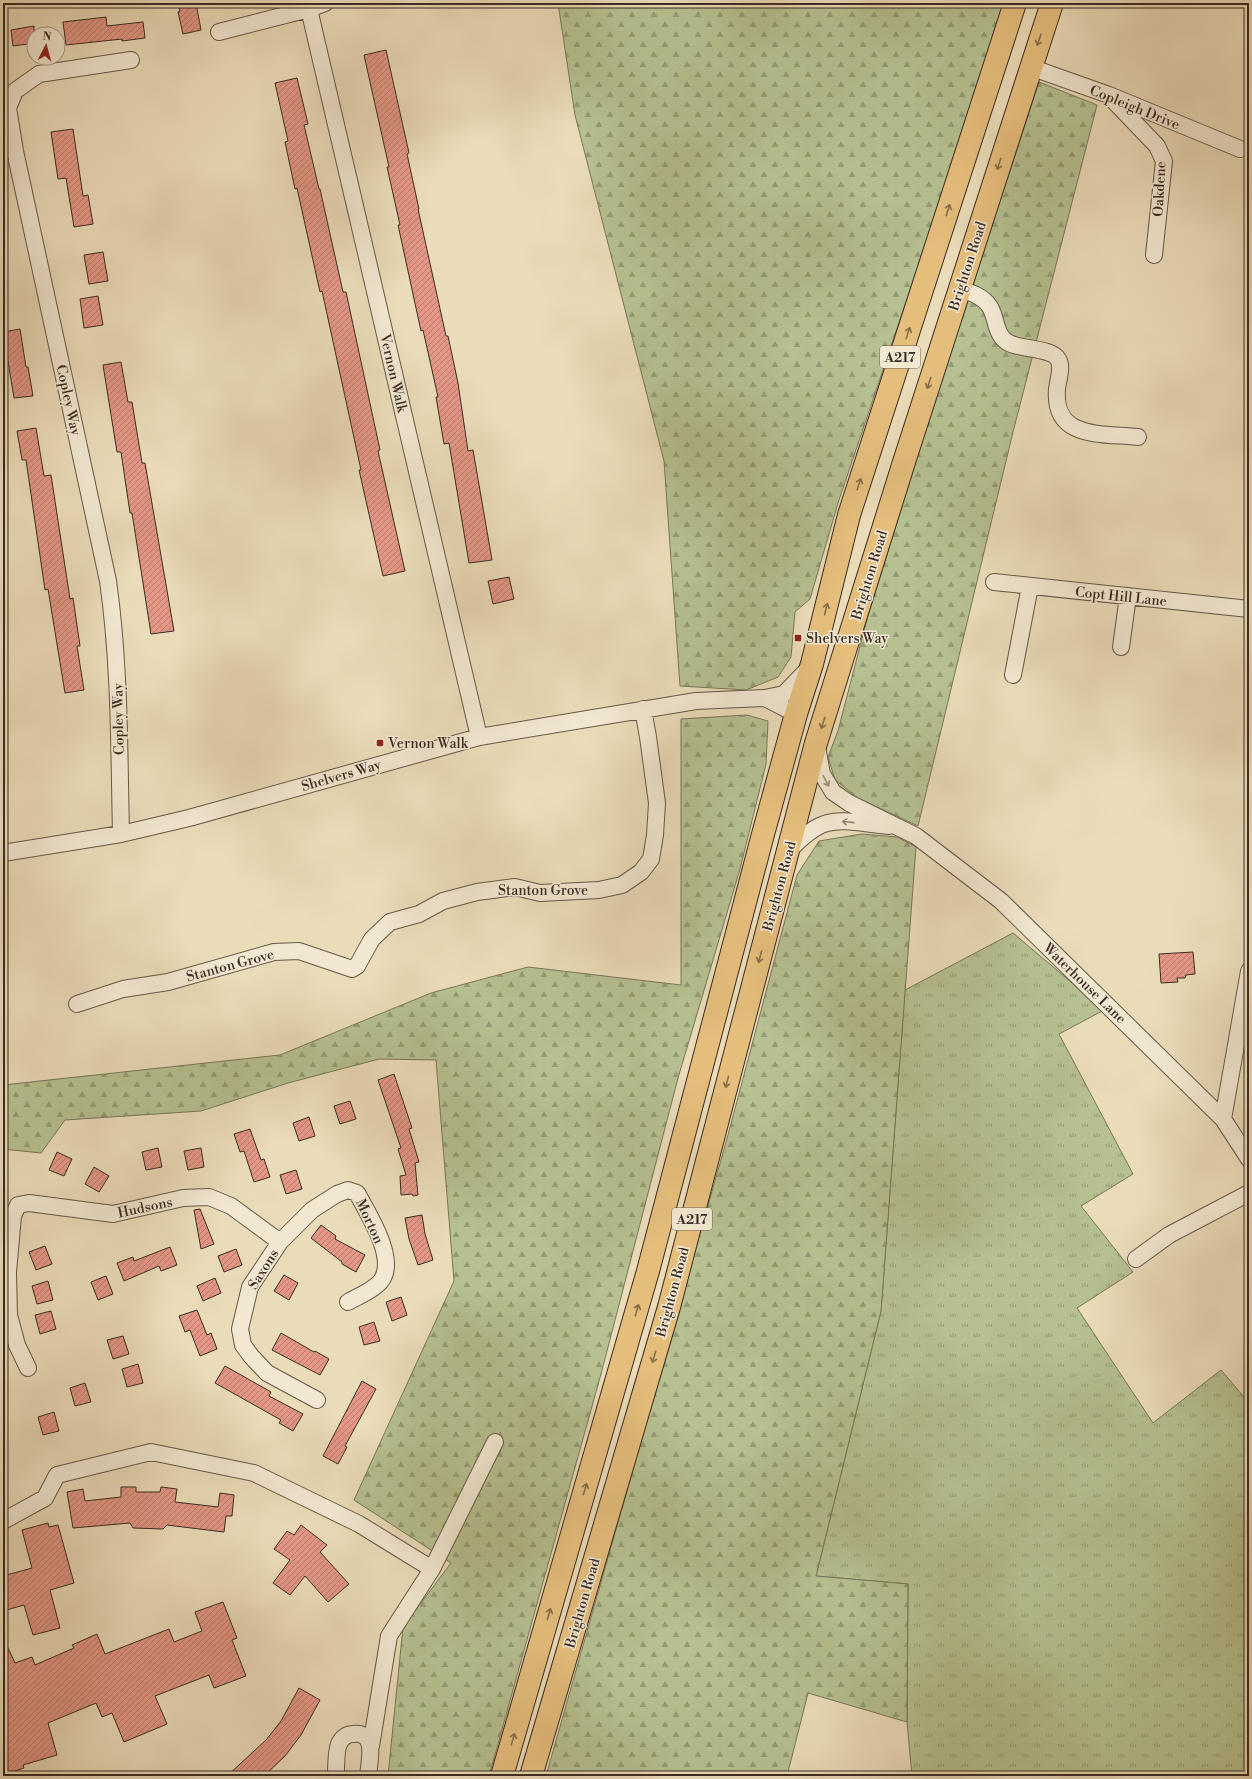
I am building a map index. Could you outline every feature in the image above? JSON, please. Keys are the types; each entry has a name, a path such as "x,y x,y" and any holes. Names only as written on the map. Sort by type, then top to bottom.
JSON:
{"highway":[{"name":"Brighton Road","path":"502,1776 648,1271 762,838 796,714 812,664 849,515 1015,3"},
{"name":"Brighton Road","path":"531,1776 669,1307 816,744 959,289 1052,3"},
{"path":"796,714 813,706 843,659"}],"street":[{"path":"219,32 309,10 325,3"},
{"name":"Vernon Walk","path":"309,10 479,737"},
{"name":"Copley Way","path":"121,834 117,677 114,623 108,581 15,151 8,108 15,91 39,74 131,60"},
{"name":"Copleigh Drive","path":"1030,67 1108,95 1240,149"},
{"name":"Oakdene","path":"1108,95 1157,146 1164,161 1154,255"},
{"path":"959,289 972,293 983,300 990,307 998,332 1003,339 1016,347 1052,353 1058,358 1060,366 1057,401 1058,412 1065,422 1075,429 1138,436"},
{"name":"Copt Hill Lane","path":"994,582 1249,609"},
{"path":"1013,675 1030,586"},
{"path":"1121,648 1128,596"},
{"name":"Shelvers Way","path":"3,853 121,834 189,818 479,737 696,701 766,698 784,694 812,664"},
{"path":"766,698 796,714"},
{"name":"Stanton Grove","path":"78,1004 123,989 168,982 274,952 299,950 352,969 357,966 372,939 390,922 419,914 443,902 477,892 515,887 540,893 599,890 622,885 641,872 651,859 655,835 657,803 643,709"},
{"name":"Waterhouse Lane","path":"816,744 822,774 833,792 849,803 916,836 1001,901 1223,1119 1249,1159"},
{"name":"Waterhouse Lane","path":"788,853 810,831 829,822 838,821 901,828"},
{"path":"1223,1119 1249,971"},
{"name":"Morton","path":"280,1242 312,1210 337,1194 348,1190 358,1193 381,1238 386,1266 384,1277 378,1284 348,1302"},
{"path":"1136,1259 1169,1235 1249,1192"},
{"name":"Hudsons","path":"28,1368 17,1345 9,1315 6,1273 13,1216 18,1206 29,1203 113,1214 183,1198 209,1198 231,1206 280,1242"},
{"name":"Saxons","path":"280,1242 250,1287 240,1328 243,1345 267,1373 317,1400"},
{"path":"368,1776 371,1746 389,1636 432,1569 495,1442"},
{"path":"3,1521 45,1498 57,1475 151,1452 254,1473 359,1524 432,1569"},
{"path":"336,1776 339,1743 343,1737 356,1734 363,1736 368,1740 371,1746"}],"green space":[{"path":"558,3 1007,3 838,503 810,599 795,612 791,657 778,677 746,690 680,686 664,461 575,115"},
{"path":"1039,82 1097,105 1013,432 918,826 858,798 835,780 828,757 838,731 867,619 933,406"},
{"path":"747,715 768,721 766,764 740,869 678,1078 601,1374 489,1776 388,1776 403,1627 451,1563 354,1500 454,1281 436,1060 379,1059 288,1083 201,1111 65,1120 41,1153 3,1149 3,1085 280,1055 431,993 528,967 681,985 681,719"},
{"path":"862,834 897,837 916,847 881,1311 816,1576 908,1584 907,1722 808,1693 787,1776 546,1776 728,1135 797,875 819,841"},
{"path":"1013,933 1104,1010 1059,1034 1133,1174 1081,1206 1133,1272 1077,1308 1153,1423 1221,1370 1249,1403 1249,1451 1247,1452 1249,1454 1249,1776 912,1776 907,1722 908,1584 816,1576 881,1311 905,990"}],"building":[{"path":"178,3 196,3 201,30 183,34 178,12 180,11"},
{"path":"106,17 107,26 143,22 145,38 66,45 66,26 64,26 63,22"},
{"path":"26,27 26,44 13,46 11,30"},
{"path":"386,50 409,153 407,154 418,209 458,383 468,451 473,450 492,560 469,563 449,443 444,444 436,397 438,397 423,330 421,331 398,225 400,225 387,167 389,167 364,55"},
{"path":"297,78 308,124 304,125 343,292 346,292 380,450 378,451 405,571 383,576 359,470 361,470 322,291 320,292 297,188 295,189 285,142 288,141 275,83"},
{"path":"73,129 83,196 88,195 93,224 74,227 66,178 58,179 51,132"},
{"path":"103,252 108,281 89,284 84,255"},
{"path":"98,296 103,325 84,328 80,299"},
{"path":"20,329 26,367 28,367 33,396 14,398 8,361 6,361 3,332"},
{"path":"121,362 128,402 132,402 142,463 145,463 174,631 151,634 132,513 130,513 121,452 117,452 103,365"},
{"path":"36,428 44,476 51,475 70,599 73,598 80,646 77,646 84,690 65,693 48,589 45,590 26,460 22,460 17,431"},
{"path":"509,577 514,599 493,604 488,581"},
{"path":"1193,952 1195,974 1186,975 1185,978 1177,978 1178,982 1161,983 1159,954"},
{"path":"394,1074 412,1128 409,1129 419,1162 415,1163 418,1195 413,1196 412,1194 401,1195 400,1176 406,1175 398,1149 401,1148 378,1080"},
{"path":"350,1101 356,1119 340,1124 334,1106"},
{"path":"309,1117 315,1136 299,1141 293,1123"},
{"path":"250,1129 261,1160 264,1159 270,1177 254,1182 244,1151 240,1152 234,1134"},
{"path":"158,1148 162,1167 146,1170 142,1152"},
{"path":"201,1148 204,1167 188,1170 184,1151"},
{"path":"57,1152 72,1159 64,1176 49,1170"},
{"path":"94,1167 109,1176 99,1192 85,1184"},
{"path":"296,1170 302,1189 286,1194 280,1175"},
{"path":"200,1209 214,1244 201,1249 194,1210"},
{"path":"422,1215 425,1234 433,1260 418,1265 409,1239 405,1218"},
{"path":"321,1225 336,1236 335,1239 365,1255 356,1272 342,1264 342,1262 311,1238"},
{"path":"45,1246 52,1264 36,1270 29,1252"},
{"path":"170,1247 177,1265 161,1271 159,1266 124,1281 117,1263 133,1257 134,1261"},
{"path":"236,1249 242,1265 224,1272 218,1256"},
{"path":"284,1275 298,1283 289,1300 274,1291"},
{"path":"106,1276 113,1294 98,1300 91,1282"},
{"path":"215,1278 221,1293 203,1301 197,1286"},
{"path":"48,1281 53,1300 37,1304 32,1286"},
{"path":"401,1297 407,1315 392,1321 386,1302"},
{"path":"197,1310 207,1335 211,1333 217,1349 200,1356 190,1330 185,1332 179,1316"},
{"path":"51,1311 56,1329 40,1334 35,1315"},
{"path":"374,1322 380,1341 364,1345 359,1327"},
{"path":"281,1333 329,1359 320,1375 272,1350"},
{"path":"123,1336 129,1354 113,1359 107,1340"},
{"path":"138,1364 143,1383 127,1387 122,1369"},
{"path":"225,1366 271,1392 269,1396 303,1414 293,1431 279,1423 281,1420 215,1383"},
{"path":"362,1381 376,1389 345,1446 347,1447 338,1464 323,1456"},
{"path":"85,1383 91,1402 75,1406 70,1388"},
{"path":"54,1412 59,1431 43,1435 38,1417"},
{"path":"121,1487 136,1487 136,1492 160,1492 161,1487 177,1489 175,1502 218,1507 220,1493 234,1495 232,1516 226,1516 224,1532 167,1525 163,1529 133,1528 130,1523 73,1528 67,1492 83,1489 85,1501 121,1497"},
{"path":"48,1523 49,1527 58,1525 74,1583 50,1590 60,1628 33,1635 24,1605 3,1611 3,1576 32,1568 22,1530"},
{"path":"301,1525 327,1545 320,1552 349,1584 328,1602 305,1576 290,1595 273,1583 290,1560 274,1549 287,1531 294,1535"},
{"path":"223,1602 237,1638 232,1640 246,1676 214,1688 209,1675 155,1696 167,1724 124,1742 112,1713 102,1717 96,1703 48,1723 57,1755 23,1765 24,1768 3,1775 3,1637 15,1663 32,1657 35,1665 74,1648 72,1645 97,1634 105,1654 169,1629 174,1642 202,1631 195,1612"},
{"path":"299,1688 320,1700 301,1735 285,1756 264,1776 227,1776 266,1740 281,1721"}],"place":[{"name":"Shelvers Way","path":"798,638"},
{"name":"Vernon Walk","path":"380,743"}]}
